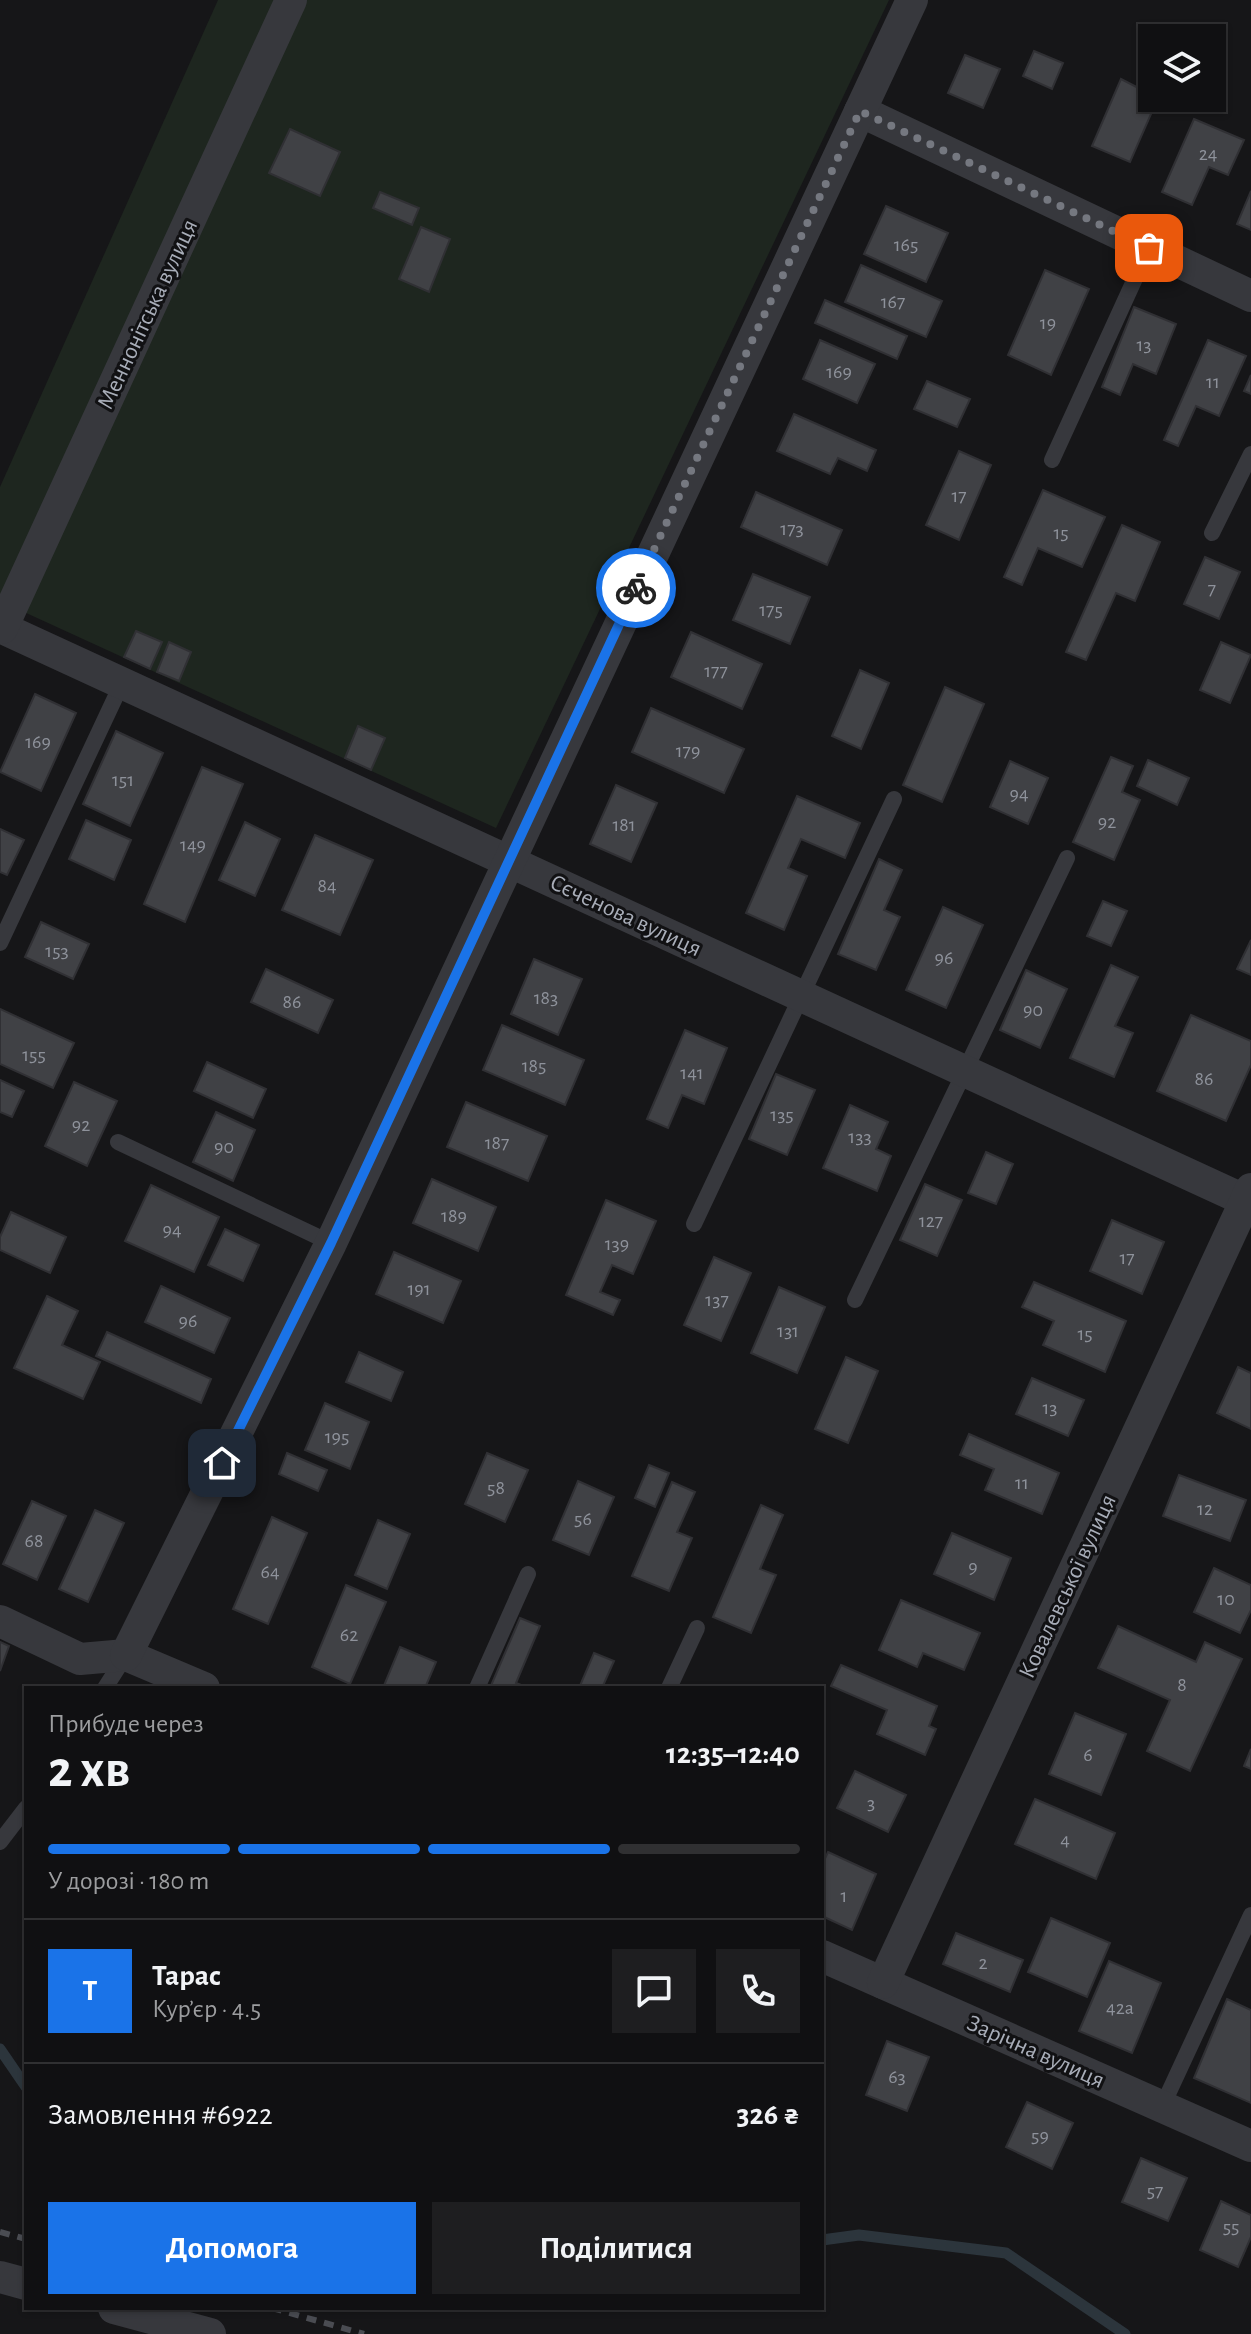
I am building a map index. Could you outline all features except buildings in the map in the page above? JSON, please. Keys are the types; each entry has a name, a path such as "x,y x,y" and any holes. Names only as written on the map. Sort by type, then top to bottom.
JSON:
{"street":[{"name":"Меннонітська вулиця","path":"1,628 291,0"},
{"path":"126,1655 331,1243 912,0"},
{"path":"860,111 1251,296"},
{"name":"Сєченова вулиця","path":"1,628 964,1071 1249,1198"},
{"name":"Ковалевської вулиця","path":"883,1983 1249,1198"},
{"path":"0,1621 80,1659 126,1655 199,1686"},
{"name":"Зарічна вулиця","path":"824,1957 1251,2146"},
{"path":"0,2277 24,2283"},
{"path":"121,2310 210,2334"}],"lane":[{"path":"1052,460 1149,248"},
{"path":"1212,533 1251,454"},
{"path":"0,943 122,683"},
{"path":"694,1224 894,799"},
{"path":"855,1300 1067,858"},
{"path":"118,1142 331,1243"},
{"path":"478,1686 528,1574"},
{"path":"670,1686 697,1628"},
{"path":"106,1686 126,1655"},
{"path":"120,1686 126,1655"},
{"path":"0,1842 24,1811"},
{"path":"1162,2107 1251,1915"}],"shaded area":[{"path":"218,0 889,0 496,828 0,601 0,487"}],"waterway":[{"path":"0,2049 24,2084"},
{"path":"824,2240 859,2235 1006,2253 1125,2334"}],"railway":[{"path":"0,2232 24,2238"},
{"path":"279,2310 364,2334"}],"way so far":[{"path":"636,588 860,111 1149,248"}],"route":[{"path":"222,1463 331,1243 636,588"}]}
